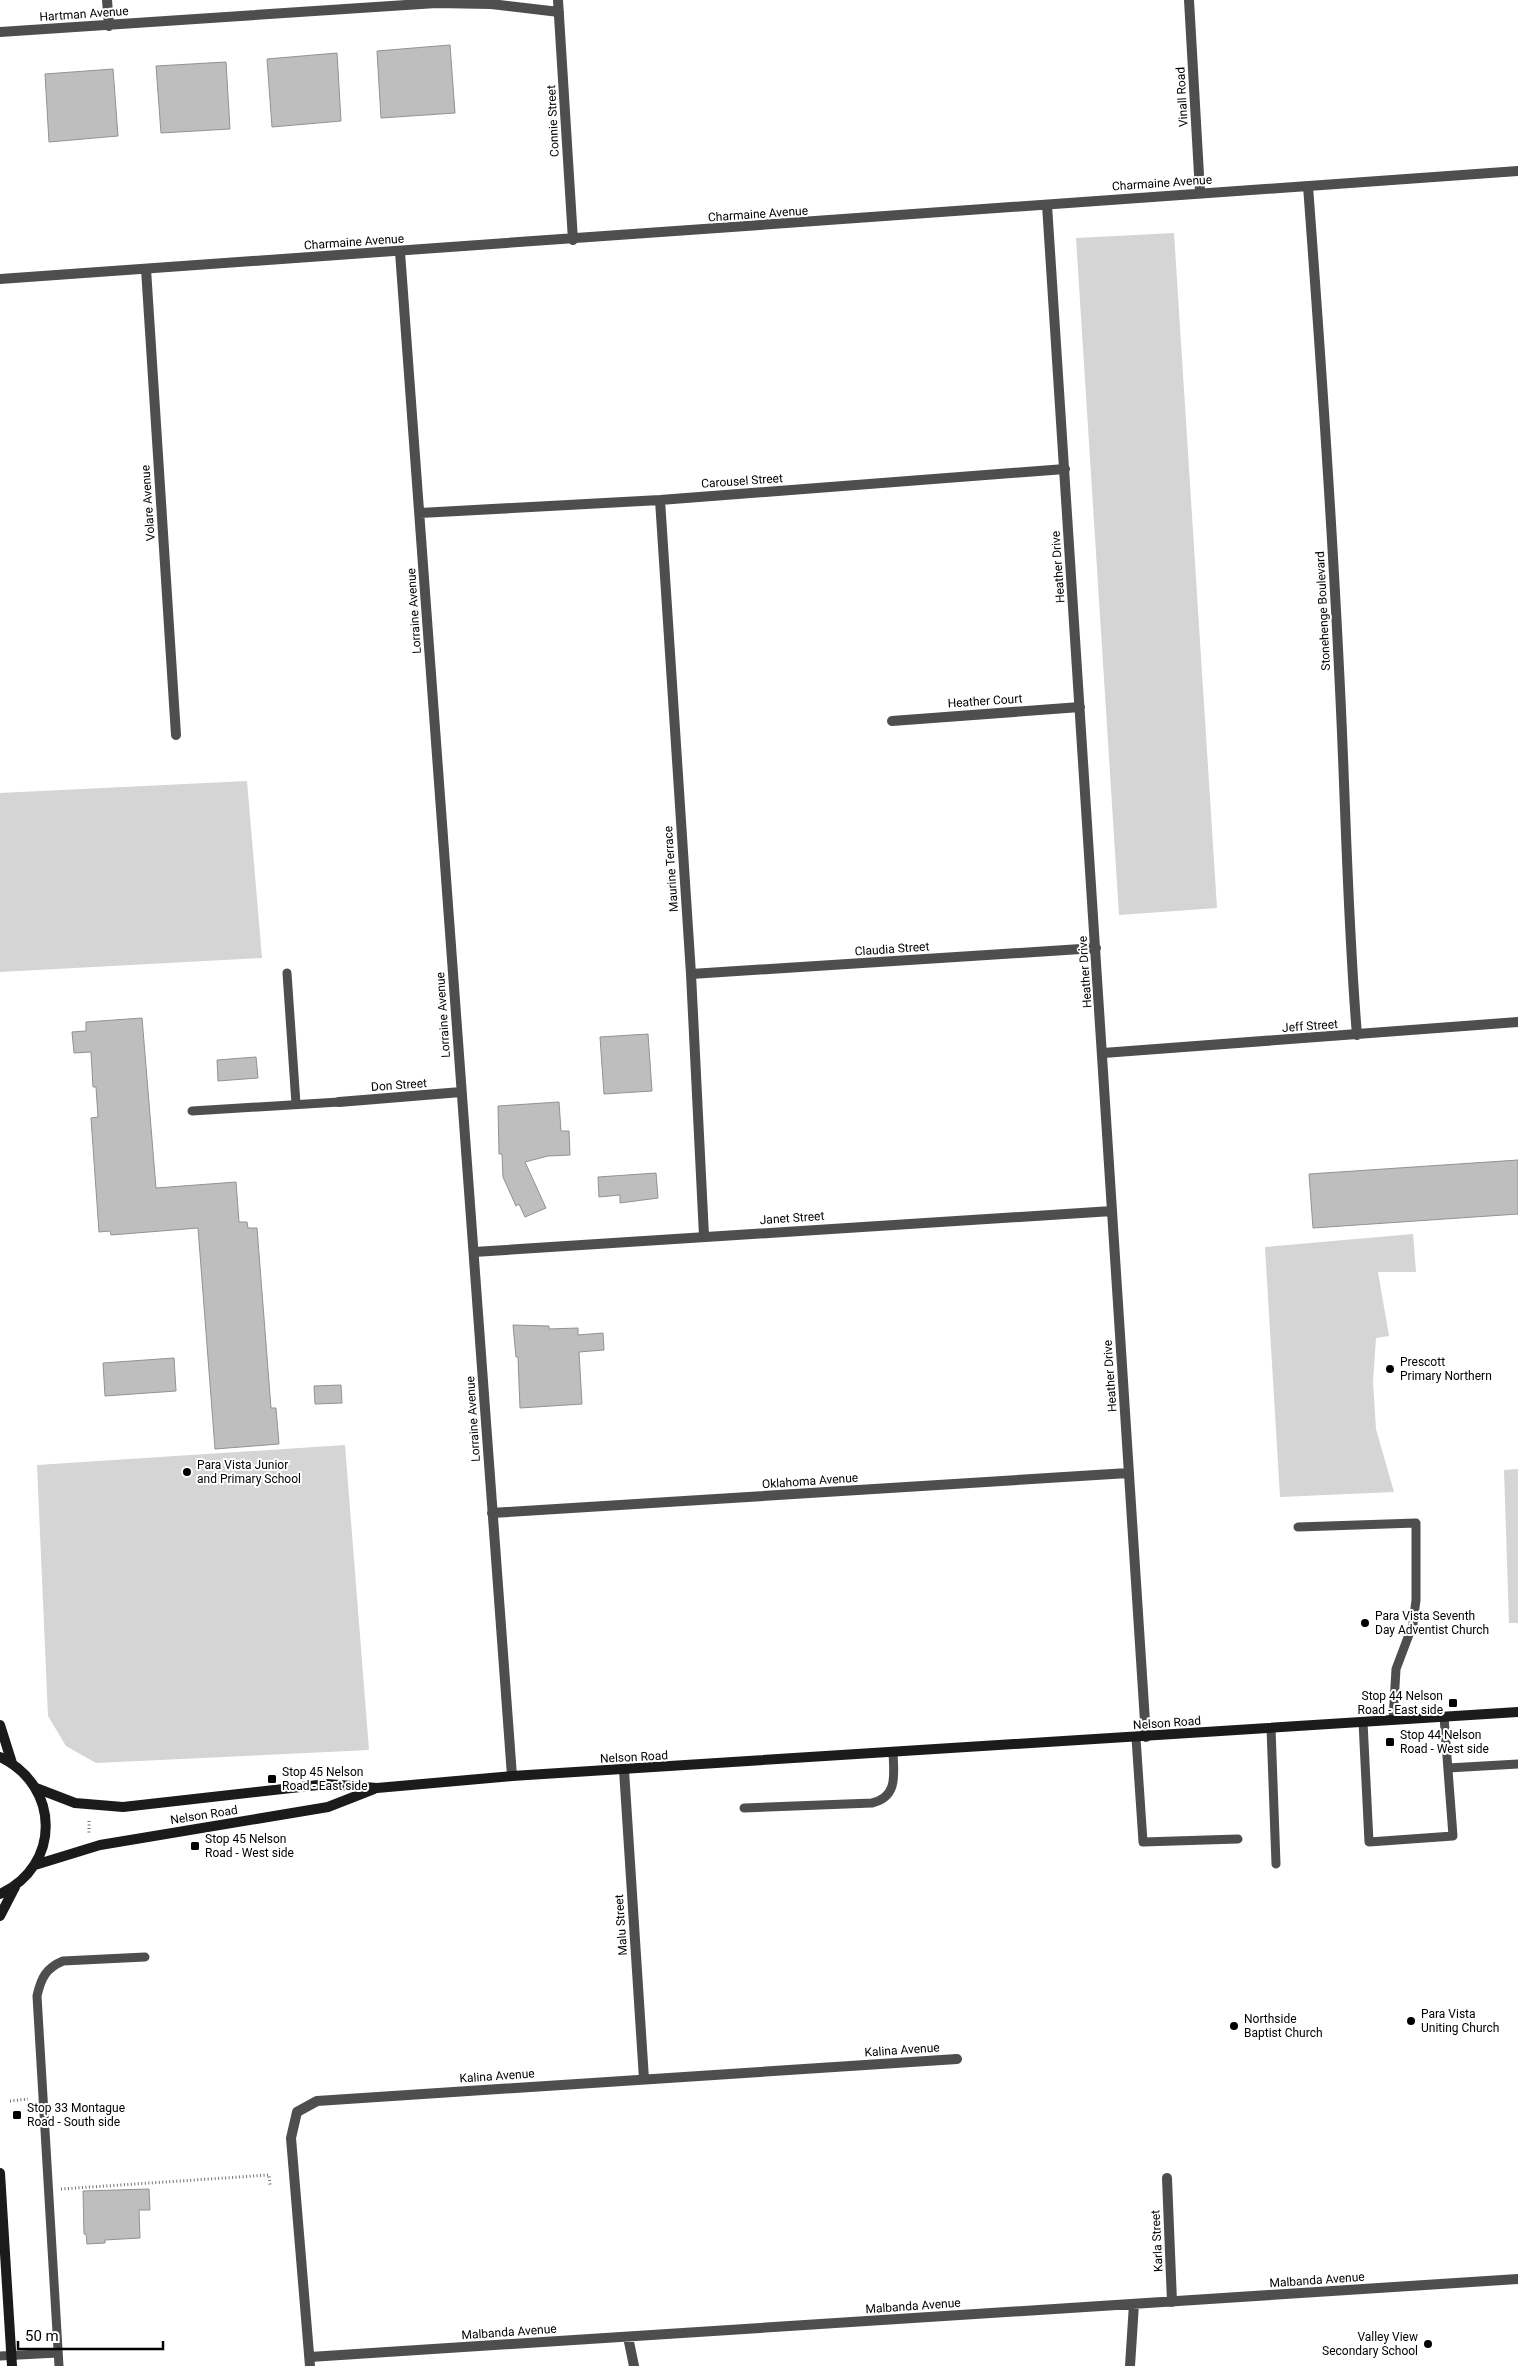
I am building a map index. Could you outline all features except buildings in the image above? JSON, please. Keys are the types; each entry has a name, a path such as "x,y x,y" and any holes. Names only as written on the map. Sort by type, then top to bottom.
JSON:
{"main road":[{"name":"Nelson Road","path":"36,1788 75,1803 123,1806 327,1784 377,1788 512,1776 1141,1738 1518,1712"},
{"path":"0,1725 12,1763"},
{"path":"0,1757 12,1763 30,1779 36,1788 44,1807 46,1827 43,1846 35,1865 15,1886 0,1916"},
{"name":"Nelson Road","path":"35,1865 100,1845 328,1807 377,1788"},
{"path":"0,1894 15,1886"},
{"path":"0,2173 11,2361"}],"street":[{"path":"107,0 109,26"},
{"name":"Connie Street","path":"558,0 573,240"},
{"name":"Vinall Road","path":"1189,0 1200,192"},
{"name":"Hartman Avenue","path":"0,32 109,26 329,5 460,3 559,12"},
{"name":"Charmaine Avenue","path":"0,279 573,240 1200,192 1518,171"},
{"name":"Stonehenge Boulevard","path":"1308,186 1327,464 1341,712 1349,928 1357,1035"},
{"name":"Heather Drive","path":"1047,205 1103,1053 1128,1473 1141,1738"},
{"name":"Lorraine Avenue","path":"400,252 512,1776"},
{"name":"Volare Avenue","path":"146,269 176,735"},
{"name":"Carousel Street","path":"420,513 660,500 1065,469"},
{"name":"Maurine Terrace","path":"660,500 691,974 704,1236"},
{"name":"Heather Court","path":"892,721 1080,707"},
{"name":"Claudia Street","path":"691,974 1096,948"},
{"name":"Jeff Street","path":"1103,1053 1518,1022"},
{"name":"Don Street","path":"339,1102 461,1092"},
{"name":"Janet Street","path":"474,1252 1112,1211"},
{"name":"Oklahoma Avenue","path":"492,1514 1128,1473"},
{"name":"Malu Street","path":"624,1770 644,2079"},
{"name":"Kalina Avenue","path":"310,2362 291,2138 298,2112 318,2102 957,2059"},
{"name":"Karla Street","path":"1166,2178 1172,2302"},
{"name":"Malbanda Avenue","path":"310,2362 628,2337 1518,2279"},
{"path":"1130,2366 1134,2304"},
{"path":"628,2337 634,2366"}],"lane":[{"path":"287,973 296,1104"},
{"path":"192,1111 339,1102"},
{"path":"1298,1526 1416,1522 1416,1600 1412,1624 1396,1669 1392,1720"},
{"path":"1364,1722 1369,1842 1453,1836 1444,1717"},
{"path":"1271,1728 1276,1864"},
{"path":"1141,1738 1143,1842 1238,1839"},
{"path":"744,1808 872,1803 880,1801 888,1796 893,1788 893,1753"},
{"path":"1448,1768 1518,1764"},
{"path":"59,2366 37,1996 45,1973 54,1965 63,1961 145,1957"},
{"path":"0,2356 11,2361 58,2353"}],"path":[{"path":"89,1821 90,1837"},
{"path":"10,2101 28,2099"},
{"path":"60,2189 269,2175 270,2185"}],"shaded area":[{"path":"1174,233 1217,908 1119,915 1076,238"},
{"path":"247,781 262,958 0,972 0,793"},
{"path":"1413,1234 1416,1272 1378,1272 1389,1336 1376,1338 1373,1382 1376,1429 1394,1492 1280,1497 1265,1247"},
{"path":"345,1445 369,1750 96,1763 66,1746 48,1716 37,1465"},
{"path":"1518,1469 1518,1623 1509,1623 1504,1470"}],"place":[{"name":"Prescott Primary Northern","path":"1390,1369"},
{"name":"Para Vista Junior and Primary School","path":"187,1472"},
{"name":"Para Vista Seventh Day Adventist Church","path":"1365,1623"},
{"name":"Stop 44 Nelson Road - East side","path":"1453,1703"},
{"name":"Stop 44 Nelson Road - West side","path":"1390,1742"},
{"name":"Stop 45 Nelson Road - East side","path":"272,1779"},
{"name":"Stop 45 Nelson Road - West side","path":"195,1846"},
{"name":"Para Vista Uniting Church","path":"1411,2021"},
{"name":"Northside Baptist Church","path":"1234,2026"},
{"name":"Stop 33 Montague Road - South side","path":"17,2115"},
{"name":"Valley View Secondary School","path":"1428,2344"}]}
